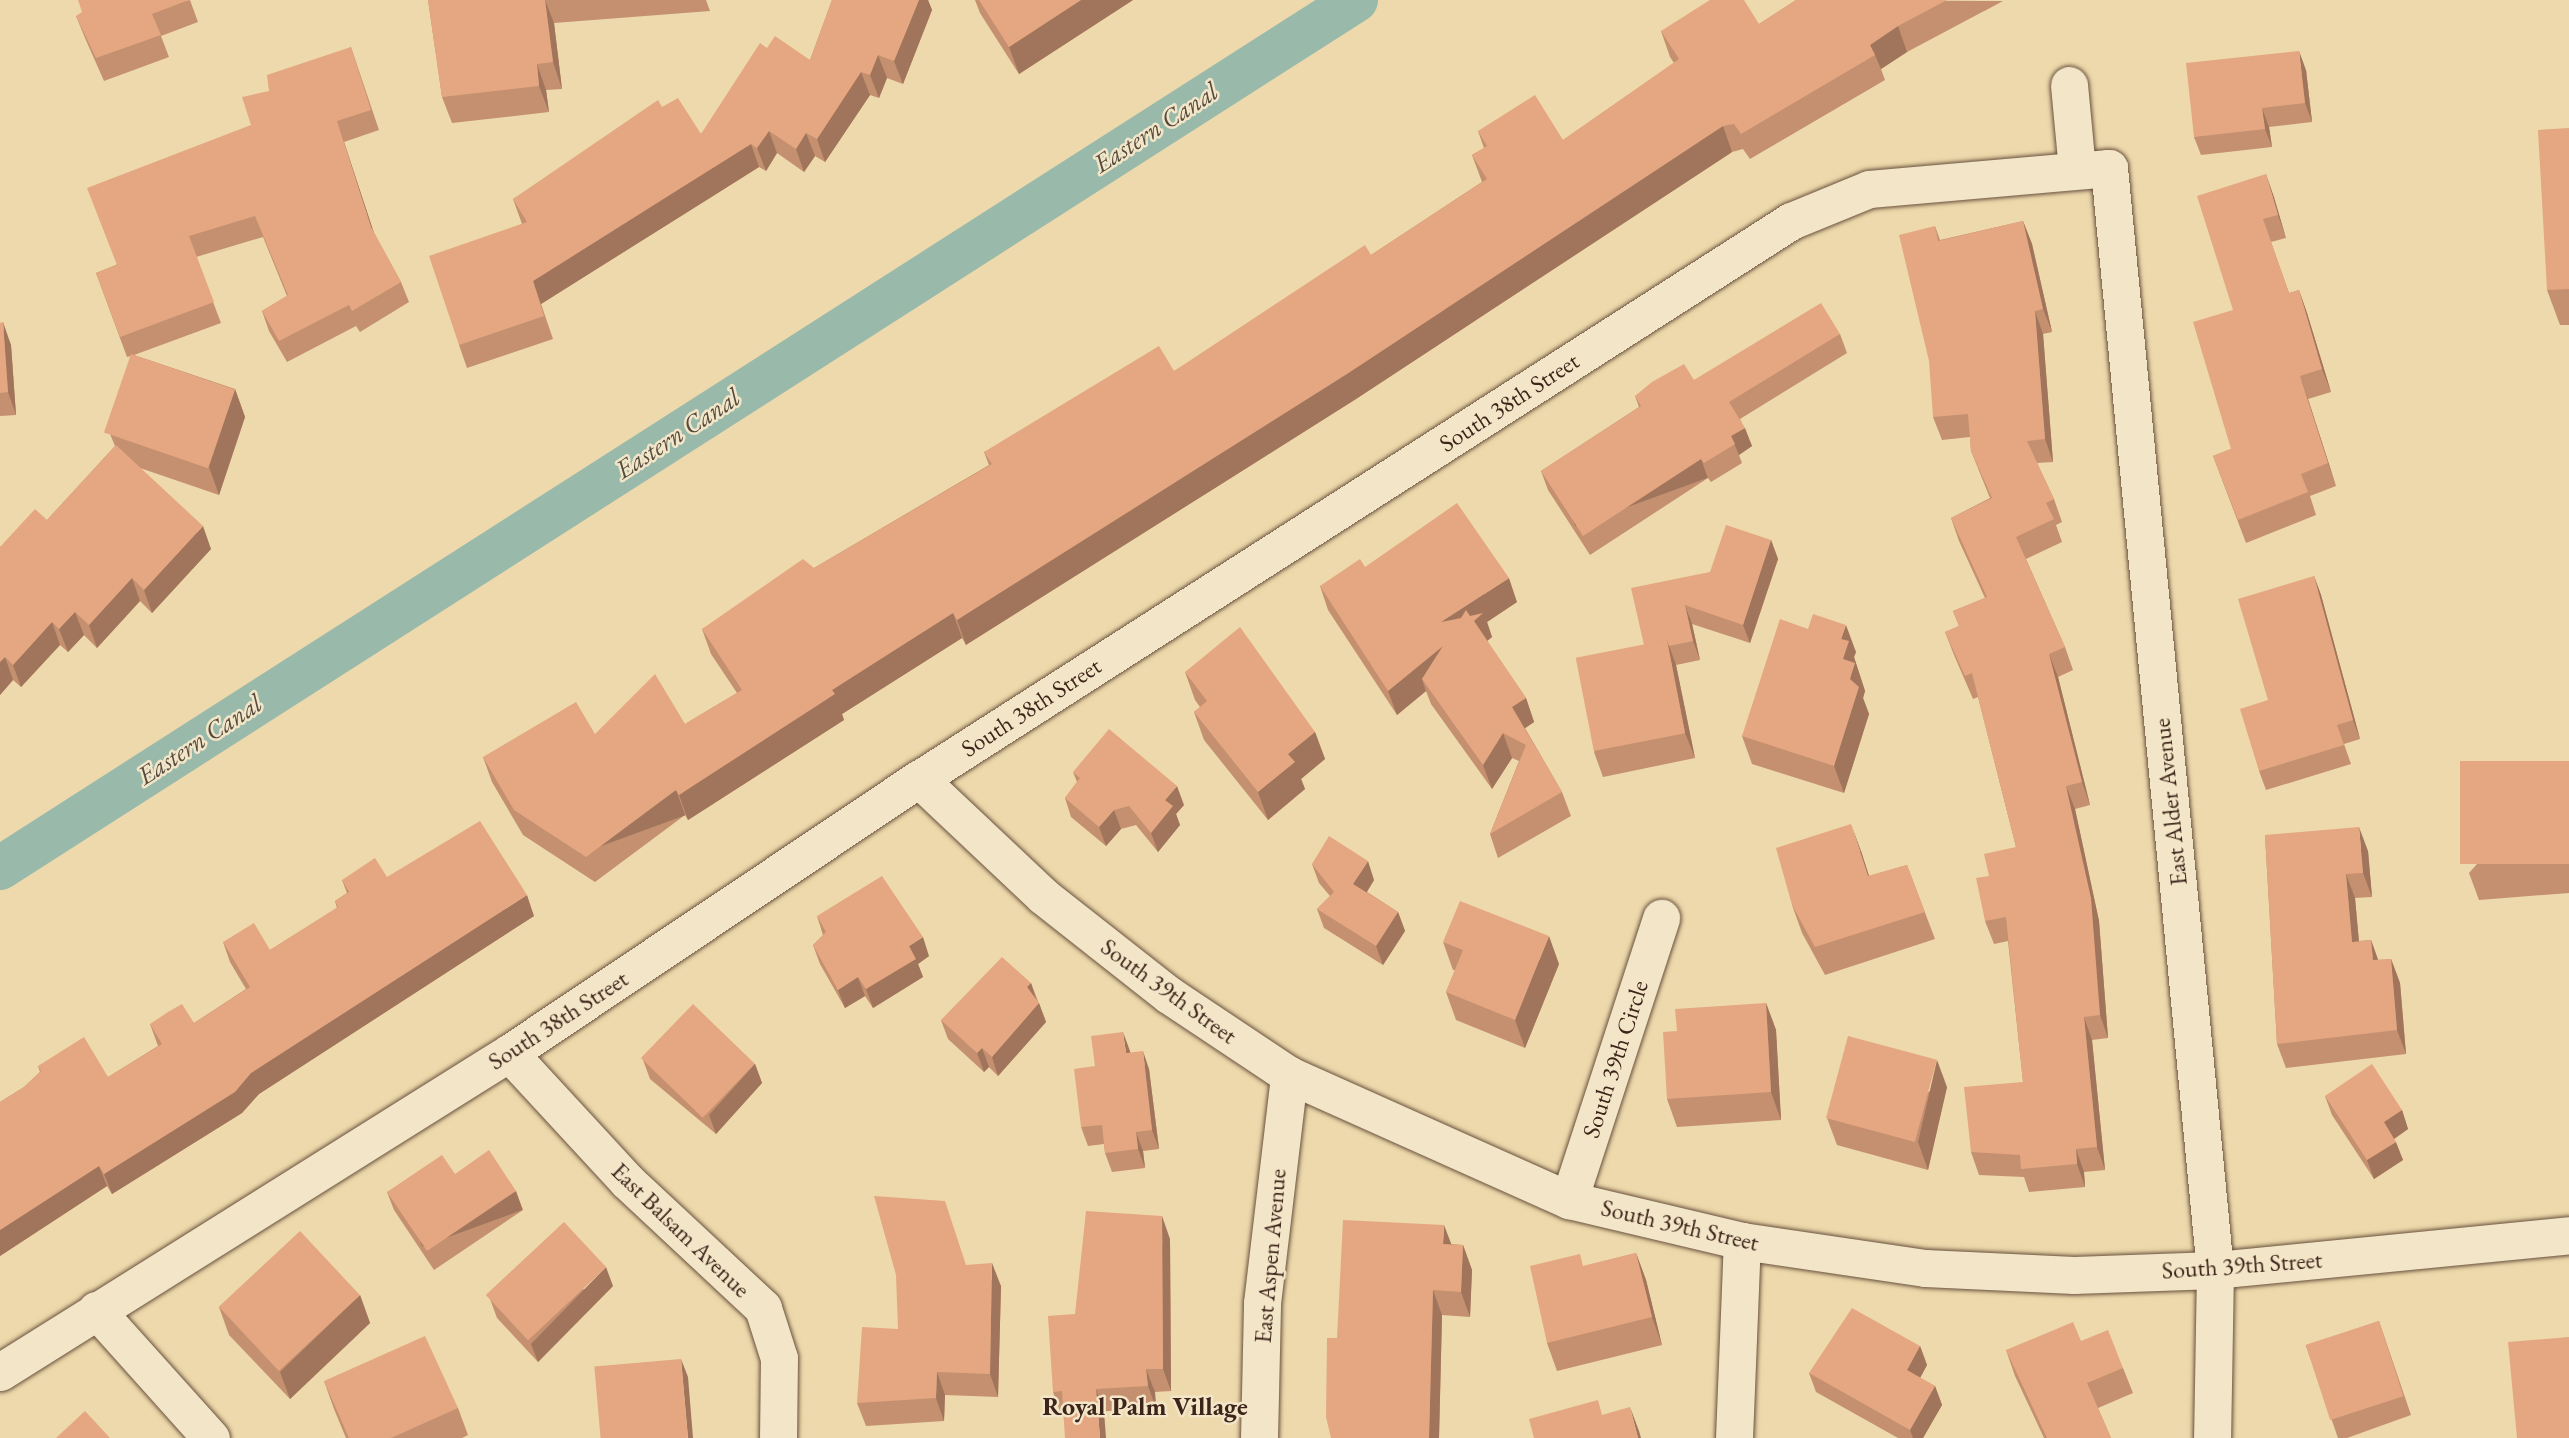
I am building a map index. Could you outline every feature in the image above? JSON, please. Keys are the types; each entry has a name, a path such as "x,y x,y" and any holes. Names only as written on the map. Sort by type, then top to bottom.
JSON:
{"street":[{"name":"East Alder Avenue","path":"2069,85 2093,169 2215,1270 2212,1438"},
{"name":"South 38th Street","path":"0,1372 509,1054 919,779 1791,221 1869,189 2093,169"},
{"name":"South 39th Street","path":"919,779 1043,896 1169,995 1289,1075 1569,1200 1742,1241 1925,1268 2074,1275 2215,1270 2569,1235"},
{"name":"South 39th Circle","path":"1569,1200 1661,918"},
{"name":"East Balsam Avenue","path":"509,1054 627,1181 763,1308 779,1358 778,1438"},
{"name":"East Aspen Avenue","path":"1259,1438 1262,1303 1289,1075"},
{"path":"1734,1438 1742,1241"},
{"path":"96,1310 211,1438"}],"building":[{"path":"78,0 189,0 152,14 161,35 96,58 76,16 82,12"},
{"path":"428,0 545,0 553,62 537,64 539,86 442,97"},
{"path":"832,0 919,0 894,61 878,55 870,75 861,72 817,139 806,133 796,149 769,131 757,148 751,144 533,281 544,316 459,345 429,256 527,222 513,199 658,100 662,107 678,98 701,134 760,43 767,48 775,36 810,60"},
{"path":"979,0 1081,0 1009,47"},
{"path":"1710,0 1744,0 1759,24 1796,0 1947,0 1898,26 1870,45 1875,55 1741,134 1734,124 1723,126 1347,374 957,620 953,613 832,690 835,694 679,795 676,790 586,857 514,810 483,757 576,702 595,734 655,674 685,724 742,690 702,629 803,559 814,568 992,464 984,452 1159,346 1174,371 1365,245 1371,255 1487,179 1472,155 1487,146 1478,131 1535,95 1563,140 1679,59 1661,31"},
{"path":"351,47 371,110 337,121 371,227 401,282 352,311 349,305 279,341 262,311 288,295 255,216 189,236 214,302 120,337 96,273 117,265 87,188 251,125 242,97 269,91 267,75"},
{"path":"2299,51 2305,103 2262,108 2265,129 2194,137 2186,63"},
{"path":"2569,128 2569,289 2547,290 2538,130"},
{"path":"2266,174 2278,215 2263,219 2289,293 2299,290 2322,369 2300,376 2328,463 2301,474 2308,492 2238,520 2213,456 2231,449 2193,322 2233,310 2197,196"},
{"path":"2023,221 2043,309 2035,311 2045,439 2027,441 2054,499 2046,503 2054,519 2016,537 2065,647 2049,654 2082,782 2066,786 2091,898 2100,1015 2084,1017 2097,1147 2076,1149 2077,1164 2021,1169 2020,1155 1971,1152 1964,1087 2023,1082 2006,917 1985,921 1976,878 1989,876 1984,854 2016,847 1972,673 1965,676 1945,632 1959,626 1953,611 1987,597 1951,518 1992,498 1971,451 1968,414 1933,417 1929,361 1899,235 1935,226 1938,241"},
{"path":"1821,303 1840,334 1729,402 1745,428 1731,436 1735,444 1704,463 1701,459 1583,536 1541,471 1641,406 1635,396 1652,382 1684,364 1694,380"},
{"path":"3,322 8,392 0,393 0,323"},
{"path":"131,354 235,390 208,468 104,432"},
{"path":"116,445 203,526 144,590 132,578 89,625 75,612 59,629 52,622 13,665 5,657 0,662 0,547 35,509 47,520"},
{"path":"1457,503 1509,578 1441,622 1461,618 1466,610 1470,616 1483,613 1474,621 1526,698 1512,707 1562,792 1490,834 1526,745 1503,733 1483,765 1422,679 1443,646 1388,691 1320,586 1360,559 1365,567"},
{"path":"1726,525 1771,540 1743,625 1685,605 1693,641 1669,646 1667,640 1644,645 1631,588 1710,572"},
{"path":"2314,576 2353,720 2337,725 2344,745 2259,771 2240,709 2268,700 2238,599"},
{"path":"1813,614 1846,625 1841,639 1849,641 1843,659 1855,663 1850,679 1859,687 1834,766 1742,736 1780,619 1808,629"},
{"path":"1240,627 1315,732 1288,754 1295,762 1258,792 1194,712 1207,701 1185,672"},
{"path":"1667,640 1685,733 1594,751 1576,658"},
{"path":"1109,729 1177,786 1165,800 1173,806 1151,833 1129,806 1114,810 1099,827 1065,798 1080,778 1073,772"},
{"path":"2460,761 2569,761 2569,864 2460,864"},
{"path":"480,821 527,895 251,1073 235,1092 104,1174 99,1166 0,1230 0,1102 24,1087 41,1071 38,1066 84,1037 108,1077 162,1044 150,1024 168,1012 182,1004 194,1023 250,987 223,942 254,923 270,950 338,907 335,901 349,892 342,880 375,858 387,877"},
{"path":"1851,824 1868,876 1907,865 1925,912 1815,947 1792,905 1776,848"},
{"path":"2359,827 2363,873 2346,874 2352,942 2371,940 2373,960 2391,959 2397,1030 2277,1044 2265,835"},
{"path":"1329,836 1368,861 1353,884 1398,912 1376,946 1317,909 1334,892 1312,864"},
{"path":"882,876 923,937 909,946 916,959 866,989 858,977 838,990 813,945 826,932 817,916"},
{"path":"1460,901 1549,936 1515,1020 1446,992 1463,950 1443,942"},
{"path":"1002,957 1031,983 1027,987 1039,1003 992,1057 982,1048 977,1053 941,1020"},
{"path":"1766,1003 1771,1092 1667,1099 1663,1032 1677,1031 1675,1009"},
{"path":"693,1004 755,1064 703,1118 641,1058"},
{"path":"1123,1032 1126,1053 1143,1051 1152,1130 1136,1132 1138,1149 1105,1153 1102,1125 1081,1127 1074,1069 1095,1066 1091,1036"},
{"path":"1848,1036 1937,1060 1915,1142 1826,1118"},
{"path":"2372,1064 2402,1110 2384,1122 2396,1142 2367,1160 2325,1096"},
{"path":"489,1150 516,1191 427,1251 387,1192 442,1155 455,1174"},
{"path":"874,1196 945,1201 966,1265 992,1263 990,1374 937,1372 936,1398 857,1403 862,1327 898,1329 896,1275"},
{"path":"1086,1211 1162,1216 1163,1369 1146,1369 1148,1386 1096,1389 1100,1438 1065,1438 1062,1391 1053,1392 1048,1316 1075,1314"},
{"path":"1343,1220 1444,1225 1443,1244 1463,1245 1461,1292 1433,1290 1429,1438 1331,1438 1326,1417 1327,1338 1337,1338"},
{"path":"564,1222 606,1267 528,1340 486,1295"},
{"path":"300,1231 360,1295 279,1371 219,1307"},
{"path":"1636,1253 1652,1317 1547,1343 1530,1266 1580,1254 1583,1266"},
{"path":"1852,1308 1920,1346 1907,1370 1935,1386 1910,1430 1809,1373"},
{"path":"2379,1321 2403,1396 2330,1420 2306,1345"},
{"path":"2073,1322 2081,1341 2108,1330 2123,1368 2087,1383 2111,1438 2047,1438 2006,1350"},
{"path":"425,1336 458,1408 391,1438 349,1438 324,1381"},
{"path":"2569,1337 2569,1438 2517,1438 2508,1342"},
{"path":"681,1359 688,1438 601,1438 594,1367"},
{"path":"1598,1400 1602,1415 1630,1407 1638,1438 1534,1438 1529,1419"},
{"path":"85,1411 110,1438 56,1438"}],"waterway":[{"name":"Eastern Canal","path":"0,868 1356,0"}],"district":[{"name":"Royal Palm Village","path":"1145,1407"}]}
